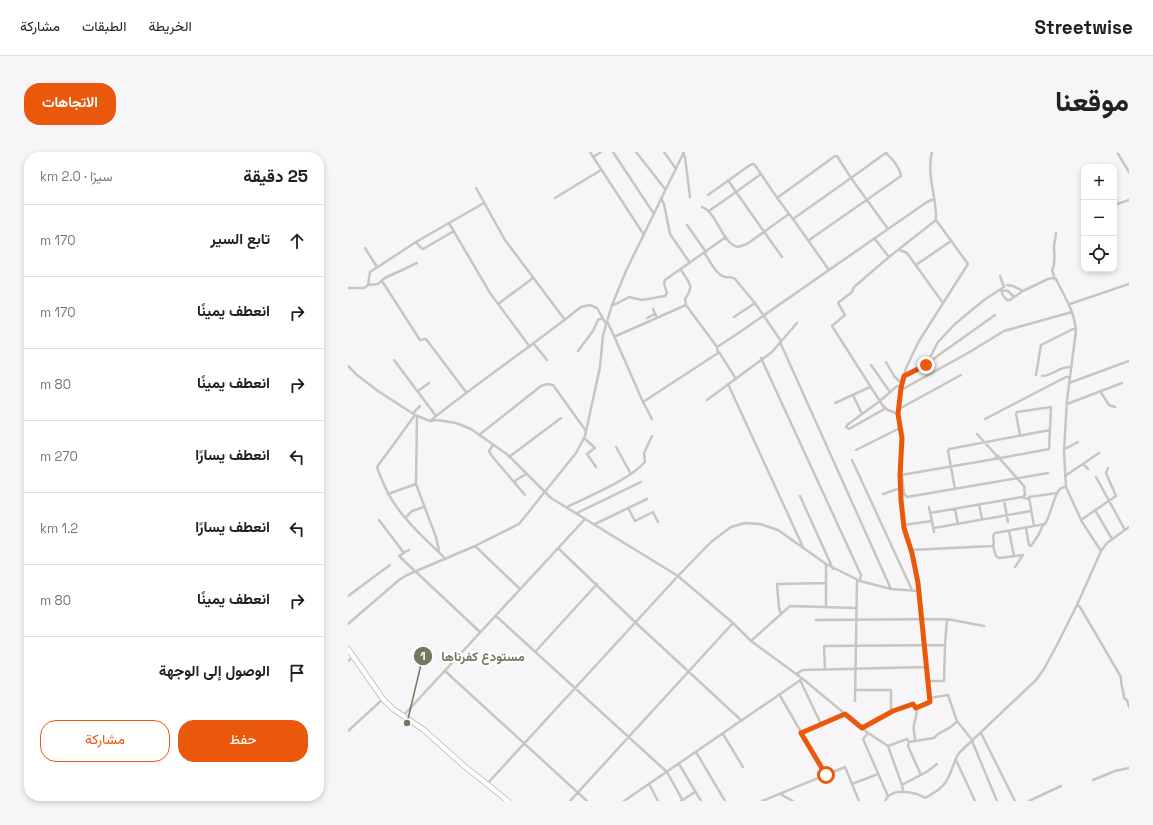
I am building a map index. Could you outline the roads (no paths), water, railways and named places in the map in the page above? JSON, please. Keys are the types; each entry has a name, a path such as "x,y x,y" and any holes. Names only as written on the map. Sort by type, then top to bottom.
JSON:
{"highway":[{"path":"348,649 383,699 403,717 424,730 486,785 508,801"}],"street":[{"path":"590,152 644,235"},
{"path":"593,157 601,152"},
{"path":"613,152 654,214"},
{"path":"636,152 665,190"},
{"path":"664,152 676,169"},
{"path":"916,708 928,704 930,702 930,698 918,583 904,525 900,488 902,438 898,414 906,368 919,340 968,264 936,220 930,172 932,152"},
{"path":"1118,152 1129,172"},
{"path":"348,624 399,580 475,546 519,524 576,453 586,431 600,367 603,335 612,305 626,271 684,153"},
{"path":"684,153 686,157 690,196"},
{"path":"793,219 886,153 888,154 901,176 809,241"},
{"path":"777,198 837,156 888,229"},
{"path":"708,195 752,164 755,165 829,270"},
{"path":"555,198 601,170"},
{"path":"709,211 761,174"},
{"path":"728,180 782,256"},
{"path":"476,188 505,240 565,320"},
{"path":"661,198 664,204 670,234 690,263"},
{"path":"717,347 874,238 927,202 934,199"},
{"path":"1117,205 1129,200"},
{"path":"348,288 364,288 368,284 370,272 377,267 416,242 484,203"},
{"path":"702,207 709,211 726,237 735,247 740,247 789,214"},
{"path":"898,414 886,408 880,401 832,326 845,315 838,303 852,292 854,287 889,257 936,220"},
{"path":"449,223 490,293 530,347"},
{"path":"687,225 717,271 724,277 732,277 735,279 764,315 780,341 891,589"},
{"path":"416,242 421,248 424,249 454,231"},
{"path":"1056,233 1054,246 1054,267 1052,270 1072,312 1076,329 1069,383 1064,449 1066,487 1081,520 1101,551"},
{"path":"612,305 629,297 642,300 665,296 664,281 726,237"},
{"path":"874,238 889,257"},
{"path":"916,265 951,240"},
{"path":"365,248 377,267"},
{"path":"899,250 907,253 943,303"},
{"path":"368,284 378,284 385,278 417,262"},
{"path":"680,270 691,285 691,291 685,299 686,305 717,347 736,379"},
{"path":"1000,276 1004,287 1002,289 1004,298 1007,300 1048,279 1055,279"},
{"path":"498,304 533,278"},
{"path":"382,281 420,340 426,339 466,392"},
{"path":"1069,306 1070,304 1129,284"},
{"path":"1007,285 1023,291"},
{"path":"926,365 938,342 955,324 984,300 1002,289 1008,291 1014,297"},
{"path":"734,317 755,303"},
{"path":"430,421 466,392 530,347 581,307 590,305 598,308 607,323 652,419"},
{"path":"614,336 686,305"},
{"path":"653,309 657,318"},
{"path":"901,390 1004,331 1072,312"},
{"path":"647,318 655,314"},
{"path":"904,376 926,365 995,315"},
{"path":"578,351 593,331 598,320 603,318"},
{"path":"707,400 774,349 797,323"},
{"path":"1036,375 1041,345 1072,329 1076,329"},
{"path":"534,344 547,360"},
{"path":"774,349 783,349"},
{"path":"643,402 718,351"},
{"path":"761,358 861,575 859,580 856,608 855,701"},
{"path":"394,360 436,416"},
{"path":"1069,383 1129,361"},
{"path":"886,362 894,376 902,385"},
{"path":"871,365 890,392"},
{"path":"348,366 378,391 415,415 430,421 438,420 456,423 471,429 509,457 544,492 678,576 733,623 751,641 796,674 868,733 888,746 902,785 903,792"},
{"path":"1042,376 1050,376 1061,367 1071,366"},
{"path":"899,409 961,374"},
{"path":"985,419 1066,377 1070,377"},
{"path":"418,391 428,383"},
{"path":"1067,404 1122,383"},
{"path":"478,435 541,386 548,384 553,385 586,431"},
{"path":"728,384 804,549"},
{"path":"886,408 848,429 846,425 880,401 898,386 902,385"},
{"path":"835,403 870,387"},
{"path":"1100,392 1109,405 1115,407"},
{"path":"853,395 862,414"},
{"path":"420,406 377,467 388,494 426,541 446,559"},
{"path":"901,475 1048,449 1050,447 1052,408 1050,406 1017,412 1016,414 1020,435"},
{"path":"415,415 416,484 436,537 439,552"},
{"path":"509,457 561,418"},
{"path":"856,450 900,428"},
{"path":"955,489 949,449 1050,430"},
{"path":"977,434 1024,486 1025,495 1022,496"},
{"path":"566,507 639,469 645,462 644,453 652,436"},
{"path":"584,438 595,448 587,454 596,467"},
{"path":"1064,449 1078,442"},
{"path":"493,445 489,451 491,455 525,495"},
{"path":"616,447 631,474"},
{"path":"1065,476 1099,453"},
{"path":"852,460 912,590"},
{"path":"1083,464 1088,469"},
{"path":"1081,520 1116,496 1106,473 1108,468"},
{"path":"901,475 904,494 906,497 1048,472"},
{"path":"515,483 516,480 526,474"},
{"path":"1096,477 1125,530"},
{"path":"577,514 641,482"},
{"path":"388,494 416,484"},
{"path":"1026,528 1029,544 1031,546 1049,516 1057,493 1062,488 1066,487"},
{"path":"883,494 900,488"},
{"path":"1028,499 1030,496 1057,493"},
{"path":"800,496 833,569"},
{"path":"930,513 1022,496 1028,499 1034,526"},
{"path":"594,524 647,499"},
{"path":"1004,500 1008,522"},
{"path":"979,504 982,519"},
{"path":"406,517 412,511 424,507"},
{"path":"929,507 934,532"},
{"path":"628,508 635,521 653,512 658,522"},
{"path":"955,509 958,524"},
{"path":"1095,510 1112,539"},
{"path":"934,528 1031,511"},
{"path":"403,717 586,519"},
{"path":"379,520 403,553"},
{"path":"904,525 932,521"},
{"path":"486,785 678,576 712,542 731,527 745,523 760,524 778,530 833,569 859,580 891,589 918,591"},
{"path":"1015,567 1024,556 998,558 993,546 994,533 1043,525"},
{"path":"885,801 888,796 893,793 903,792 920,795 926,800 943,787 950,775 957,756 1036,680 1042,672 1077,605 1101,551 1112,539 1129,527"},
{"path":"1009,531 1014,556"},
{"path":"475,546 520,589"},
{"path":"911,550 993,546"},
{"path":"558,548 636,623 742,721"},
{"path":"409,550 399,556 480,632"},
{"path":"826,564 826,607"},
{"path":"348,596 390,565"},
{"path":"781,614 777,584 826,583"},
{"path":"535,652 597,584"},
{"path":"1077,605 1080,607 1121,677 1120,680 1123,686 1124,698 1127,700 1129,707"},
{"path":"751,641 790,606 856,608"},
{"path":"496,616 667,772 682,801 695,792"},
{"path":"928,681 944,681 947,619"},
{"path":"816,620 947,619 984,626"},
{"path":"570,801 733,623"},
{"path":"825,669 824,646 945,645"},
{"path":"348,661 353,657"},
{"path":"796,674 803,670 926,666"},
{"path":"445,671 587,801"},
{"path":"624,801 802,679"},
{"path":"802,679 821,724"},
{"path":"855,690 891,690 891,712"},
{"path":"779,694 826,775"},
{"path":"930,698 948,695 958,721 972,741 997,801"},
{"path":"348,731 383,699"},
{"path":"862,728 891,712 913,704 916,708 917,714 914,726 916,741"},
{"path":"801,733 845,714"},
{"path":"909,742 934,738 936,734 953,727 958,721"},
{"path":"868,733 863,738 888,796"},
{"path":"981,733 1015,801"},
{"path":"723,734 743,767"},
{"path":"888,746 907,738 909,742 908,746 921,775"},
{"path":"696,752 725,801"},
{"path":"957,756 956,761 975,801"},
{"path":"679,764 700,801"},
{"path":"902,785 931,770 936,764"},
{"path":"762,801 845,767 859,801"},
{"path":"1093,780 1115,771 1129,768"},
{"path":"852,784 878,774"},
{"path":"648,784 658,801"},
{"path":"1029,801 1061,786"},
{"path":"780,794 793,801"}],"place":[{"name":"مستودع كفرناها","path":"407,723"}]}
